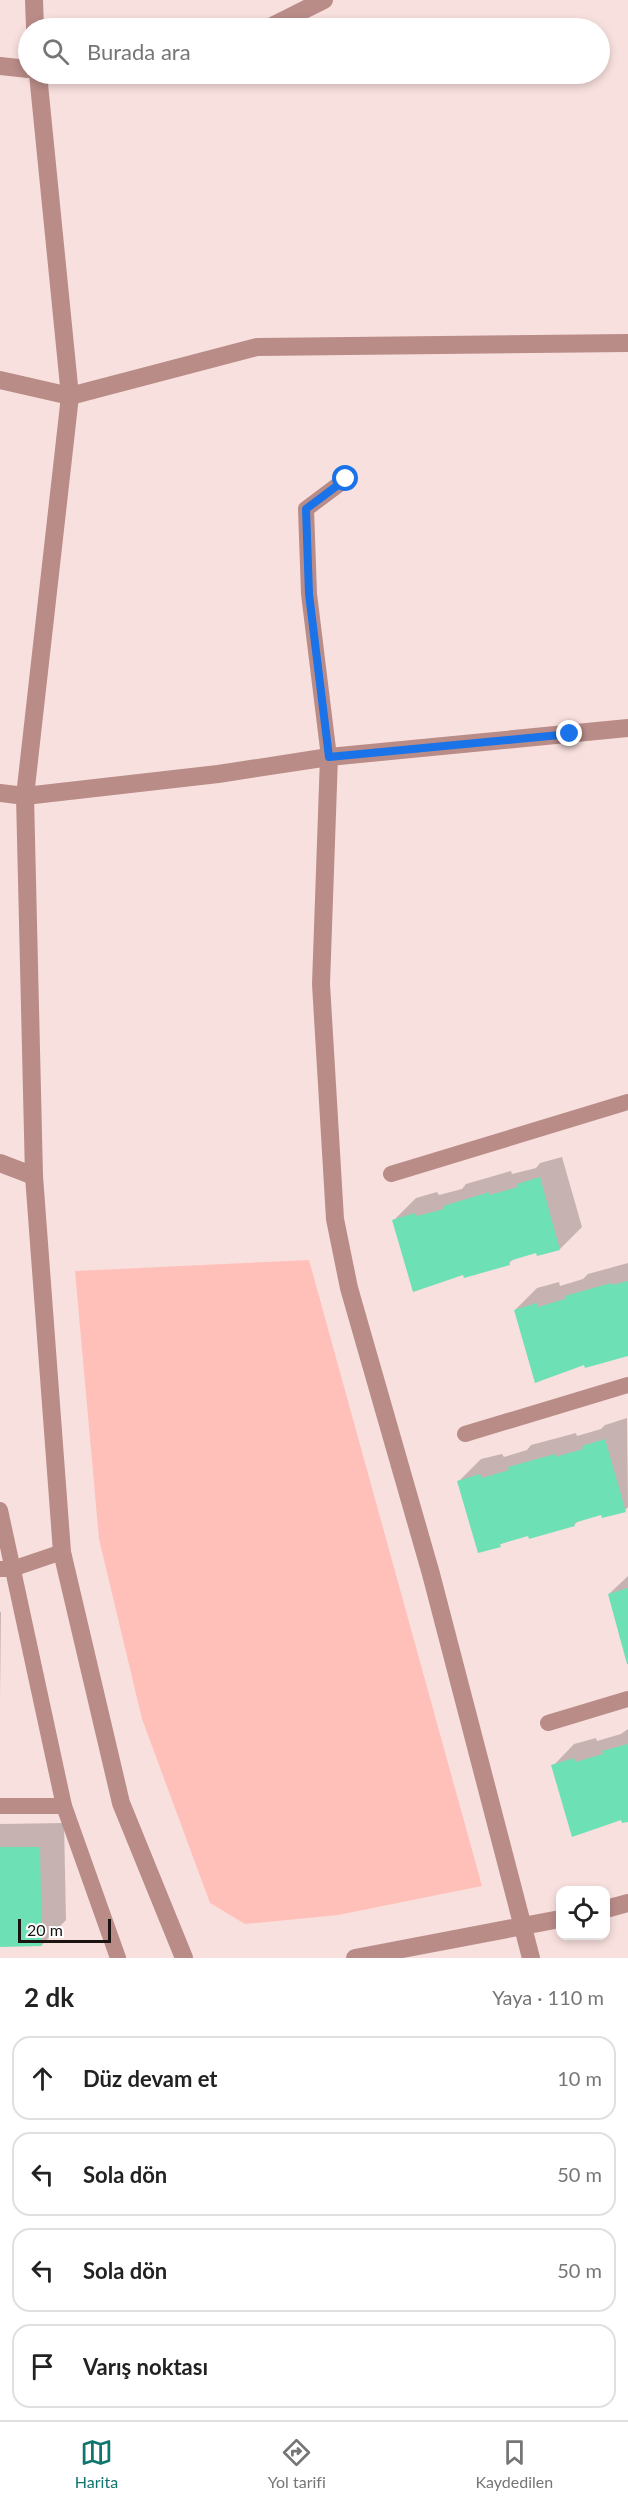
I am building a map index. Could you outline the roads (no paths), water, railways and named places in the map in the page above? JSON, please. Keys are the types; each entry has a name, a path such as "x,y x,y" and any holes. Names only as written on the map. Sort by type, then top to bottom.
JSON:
{"street":[{"path":"34,0 35,18"},
{"path":"288,18 324,0"},
{"path":"0,66 18,68"},
{"path":"39,84 70,396 25,796 34,1176 62,1552 121,1803 183,1958"},
{"path":"0,380 70,396 257,347 628,343"},
{"path":"0,793 25,796 218,774 329,757 628,728"},
{"path":"329,757 321,984 335,1219 349,1288 431,1574 531,1958"},
{"path":"0,1163 34,1176"},
{"path":"610,1908 628,1904"},
{"path":"355,1958 556,1920"}],"lane":[{"path":"329,757 309,594 306,509 346,479"},
{"path":"391,1174 628,1102"},
{"path":"465,1434 628,1385"},
{"path":"0,1510 6,1569 64,1806 118,1958"},
{"path":"6,1569 62,1552"},
{"path":"548,1723 628,1699"},
{"path":"0,1806 64,1806"}]}
